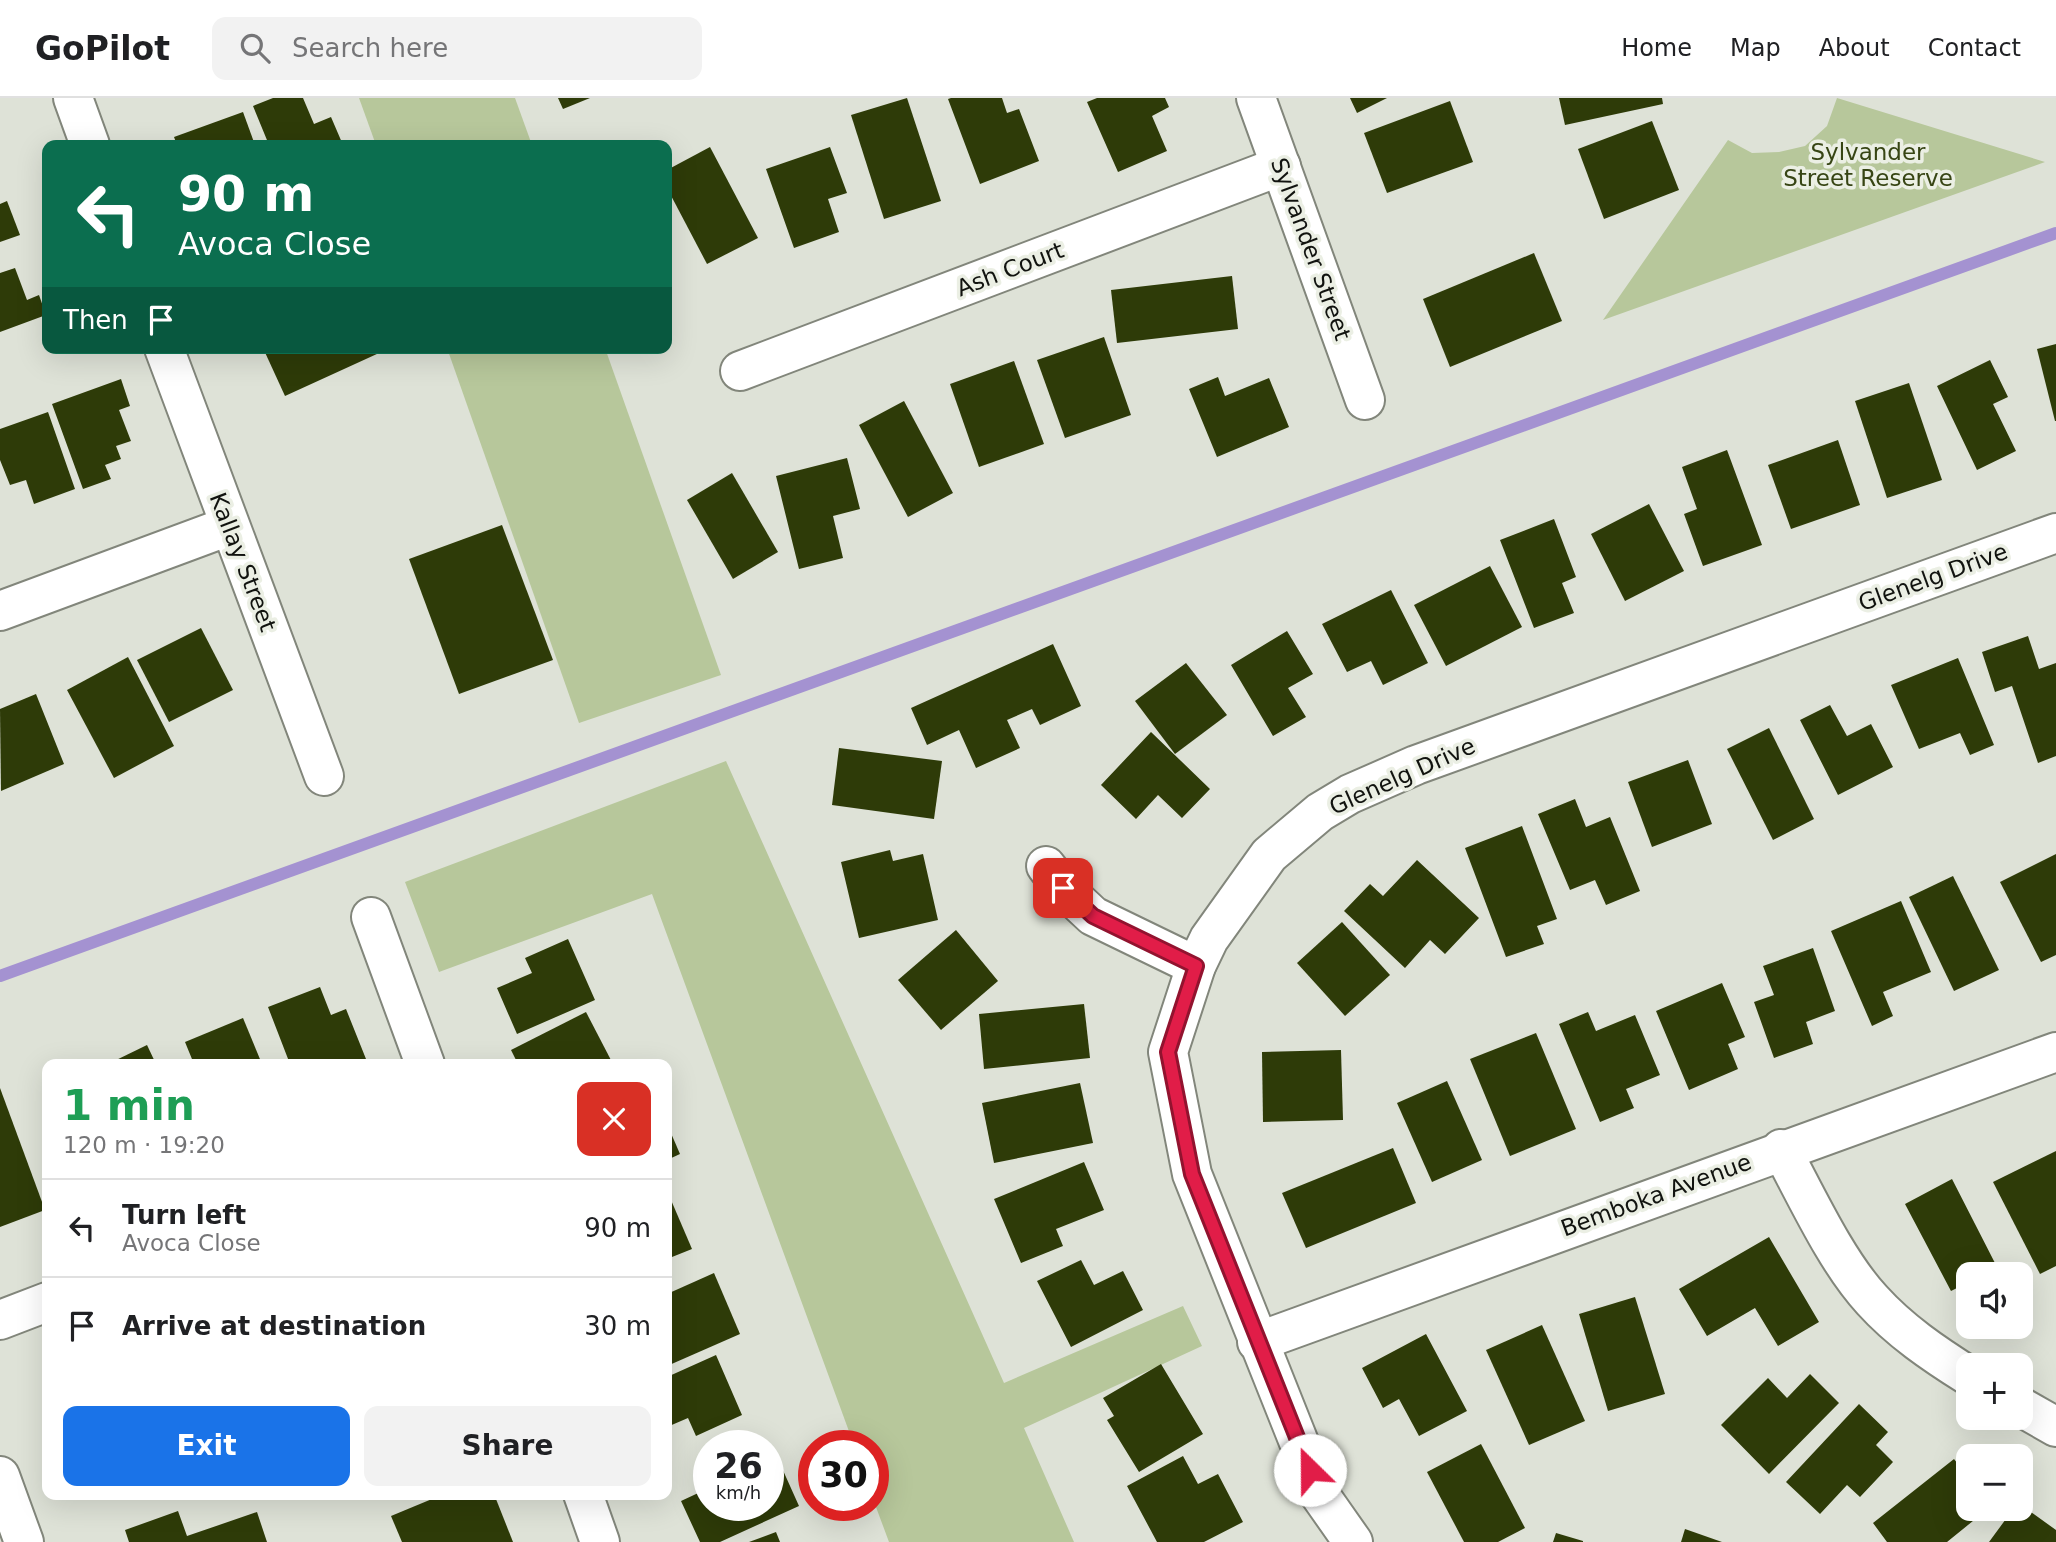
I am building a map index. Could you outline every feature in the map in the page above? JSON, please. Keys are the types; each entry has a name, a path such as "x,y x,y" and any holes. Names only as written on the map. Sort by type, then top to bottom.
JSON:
{"street":[{"path":"73,98 88,140"},
{"name":"Sylvander Street","path":"1256,98 1365,400"},
{"name":"Ash Court","path":"740,371 1281,166"},
{"name":"Kallay Street","path":"166,354 324,776"},
{"path":"0,611 229,526"},
{"name":"Glenelg Drive","path":"1353,1542 1320,1496 1192,1174 1168,1052 1196,966 1225,912 1269,855 1320,812 1350,794 1428,761 2056,533"},
{"path":"1046,866 1063,888 1093,916 1196,966"},
{"path":"371,917 423,1059"},
{"name":"Bemboka Avenue","path":"1257,1342 1781,1149 2056,1052"},
{"path":"1781,1149 1830,1238 1870,1298 1895,1324 1956,1367"},
{"path":"0,1320 42,1304"},
{"path":"2033,1414 2056,1427"},
{"path":"0,1476 24,1542"},
{"path":"585,1500 600,1542"}],"green space":[{"path":"359,98 515,98 530,140 374,140"},
{"name":"Sylvander Street Reserve","path":"1837,98 2045,162 1603,320 1728,140 1752,153 1779,152 1805,146 1827,126"},
{"path":"449,354 607,354 721,675 579,723"},
{"path":"726,761 1004,1383 1183,1306 1202,1346 1024,1428 1074,1542 889,1542 881,1521 889,1521 889,1430 849,1430 652,894 439,972 405,882"}],"building":[{"path":"273,98 303,98 314,124 331,117 341,140 267,140 253,106"},
{"path":"558,98 590,98 563,109"},
{"path":"907,98 941,201 884,219 851,115"},
{"path":"1002,98 1007,113 1019,109 1039,161 980,184 948,99"},
{"path":"1097,98 1165,98 1169,107 1152,116 1167,151 1118,172 1087,102"},
{"path":"1350,98 1387,98 1357,113"},
{"path":"1559,98 1662,98 1663,104 1565,125"},
{"path":"1450,101 1473,162 1387,193 1364,133"},
{"path":"243,112 253,140 175,140 174,137"},
{"path":"1652,121 1679,190 1604,219 1578,149"},
{"path":"710,147 758,238 707,264 672,198 672,167"},
{"path":"830,147 847,193 828,199 839,232 794,248 766,169"},
{"path":"7,201 20,235 0,242 0,204"},
{"path":"1534,253 1562,321 1450,367 1423,299"},
{"path":"15,268 27,300 39,295 42,316 0,332 0,273"},
{"path":"1232,276 1238,329 1117,343 1111,290"},
{"path":"1104,337 1131,415 1065,438 1037,360"},
{"path":"2056,344 2056,421 2055,421 2037,349"},
{"path":"266,354 377,354 285,396"},
{"path":"1990,360 2008,397 1993,404 2016,451 1977,470 1937,386"},
{"path":"1014,361 1044,444 979,467 950,384"},
{"path":"1218,377 1225,396 1269,378 1289,427 1217,457 1189,389"},
{"path":"121,379 130,406 119,410 131,441 116,446 121,459 105,465 111,479 83,489 52,404"},
{"path":"1909,383 1942,480 1887,498 1855,401"},
{"path":"904,401 953,493 908,517 859,425"},
{"path":"48,412 75,489 34,504 26,480 10,485 0,460 0,429"},
{"path":"1838,440 1860,505 1791,529 1768,465"},
{"path":"1727,450 1762,545 1703,566 1684,514 1697,509 1682,467"},
{"path":"847,458 860,509 833,516 843,558 799,569 776,476"},
{"path":"732,473 778,552 733,579 687,500"},
{"path":"1649,504 1684,571 1625,601 1591,534"},
{"path":"1554,519 1576,577 1562,583 1574,613 1534,628 1500,540"},
{"path":"502,525 553,660 459,694 409,559"},
{"path":"1490,566 1522,627 1446,666 1414,605"},
{"path":"1391,590 1428,663 1383,685 1371,661 1347,672 1322,624"},
{"path":"201,628 233,690 169,722 137,660"},
{"path":"1287,631 1313,674 1288,688 1306,717 1273,736 1231,665"},
{"path":"2028,636 2039,669 2056,663 2056,756 2038,763 2012,686 1995,692 1982,652"},
{"path":"1053,644 1081,706 1040,725 1032,709 1007,720 1020,748 976,768 959,730 927,745 911,708"},
{"path":"128,657 174,746 114,778 67,690"},
{"path":"1958,658 1994,745 1970,755 1960,733 1919,749 1891,685"},
{"path":"1186,663 1227,715 1175,754 1135,701"},
{"path":"36,694 64,764 1,791 0,709"},
{"path":"1830,705 1847,736 1871,724 1893,767 1838,795 1800,720"},
{"path":"1769,728 1814,819 1773,840 1727,749"},
{"path":"1151,732 1210,789 1182,818 1158,795 1136,819 1101,785"},
{"path":"839,748 942,761 934,819 832,805"},
{"path":"1688,760 1712,824 1652,847 1628,782"},
{"path":"1575,799 1586,827 1610,817 1640,891 1606,905 1595,880 1570,890 1538,814"},
{"path":"1522,826 1557,919 1537,926 1544,944 1506,957 1465,848"},
{"path":"890,850 893,861 923,854 938,920 859,938 841,862"},
{"path":"2056,854 2056,955 2041,962 2000,882"},
{"path":"1417,860 1479,918 1445,954 1430,940 1405,968 1344,911 1370,884 1383,896"},
{"path":"1953,876 1999,970 1954,991 1909,897"},
{"path":"1901,901 1931,972 1883,992 1893,1016 1872,1026 1831,931"},
{"path":"1342,922 1390,975 1345,1016 1297,963"},
{"path":"956,930 998,981 941,1030 898,980"},
{"path":"568,939 595,1000 517,1034 497,988 532,973 525,958"},
{"path":"1813,948 1835,1011 1806,1022 1813,1044 1774,1058 1754,1002 1774,995 1763,966"},
{"path":"1722,983 1745,1037 1728,1044 1738,1069 1689,1090 1656,1011"},
{"path":"320,987 331,1015 346,1009 366,1059 288,1059 268,1007"},
{"path":"1084,1004 1090,1058 984,1069 979,1014"},
{"path":"586,1012 610,1059 516,1059 511,1050"},
{"path":"1588,1012 1596,1031 1635,1015 1660,1075 1626,1089 1634,1108 1600,1122 1559,1024"},
{"path":"243,1018 260,1059 192,1059 185,1042"},
{"path":"1536,1033 1576,1129 1510,1156 1470,1059"},
{"path":"147,1045 154,1059 118,1059"},
{"path":"1341,1050 1343,1120 1263,1122 1262,1052"},
{"path":"1447,1081 1482,1160 1432,1182 1397,1103"},
{"path":"1080,1083 1093,1143 994,1163 982,1103"},
{"path":"0,1088 42,1202 42,1211 0,1227"},
{"path":"672,1136 680,1154 672,1158"},
{"path":"1393,1148 1416,1203 1306,1248 1282,1193"},
{"path":"2056,1151 2056,1266 2040,1274 1993,1182"},
{"path":"1084,1162 1104,1210 1056,1229 1063,1246 1021,1263 994,1199"},
{"path":"1952,1179 1994,1262 1956,1262 1956,1288 1951,1291 1905,1204"},
{"path":"672,1202 692,1249 672,1257"},
{"path":"1769,1237 1819,1322 1778,1346 1755,1308 1707,1336 1679,1289"},
{"path":"1081,1260 1094,1285 1123,1271 1143,1310 1071,1347 1037,1281"},
{"path":"714,1273 740,1334 672,1364 672,1292"},
{"path":"1635,1297 1665,1394 1608,1411 1579,1314"},
{"path":"1542,1325 1585,1421 1529,1445 1486,1350"},
{"path":"1426,1334 1467,1411 1419,1436 1399,1399 1383,1408 1362,1368"},
{"path":"716,1355 742,1415 709,1430 693,1430 688,1418 672,1425 672,1375"},
{"path":"1161,1364 1203,1434 1139,1472 1107,1420 1114,1416 1103,1398"},
{"path":"1810,1374 1839,1403 1769,1474 1721,1425 1768,1378 1787,1398"},
{"path":"1859,1404 1888,1432 1876,1445 1893,1462 1860,1497 1847,1485 1820,1514 1786,1482"},
{"path":"1481,1444 1525,1528 1498,1542 1464,1542 1427,1472"},
{"path":"1183,1456 1198,1484 1218,1474 1243,1522 1204,1542 1157,1542 1127,1486"},
{"path":"1954,1459 1956,1462 1956,1521 1973,1521 1947,1542 1887,1542 1873,1523"},
{"path":"784,1473 798,1504 798,1506 784,1513"},
{"path":"693,1495 693,1521 766,1521 720,1542 700,1542 681,1501"},
{"path":"430,1500 496,1500 513,1542 402,1542 391,1516"},
{"path":"178,1511 187,1536 257,1512 267,1542 129,1542 125,1530"},
{"path":"2033,1514 2056,1530 2056,1542 1989,1542 2004,1521 2033,1521"},
{"path":"1685,1529 1722,1542 1681,1542"},
{"path":"776,1532 780,1542 749,1542"},
{"path":"1556,1533 1583,1541 1583,1542 1553,1542"}],"waterway":[{"path":"0,976 2056,233"}],"route":[{"path":"1063,888 1093,916 1196,966 1168,1052 1192,1174 1310,1470"}]}
